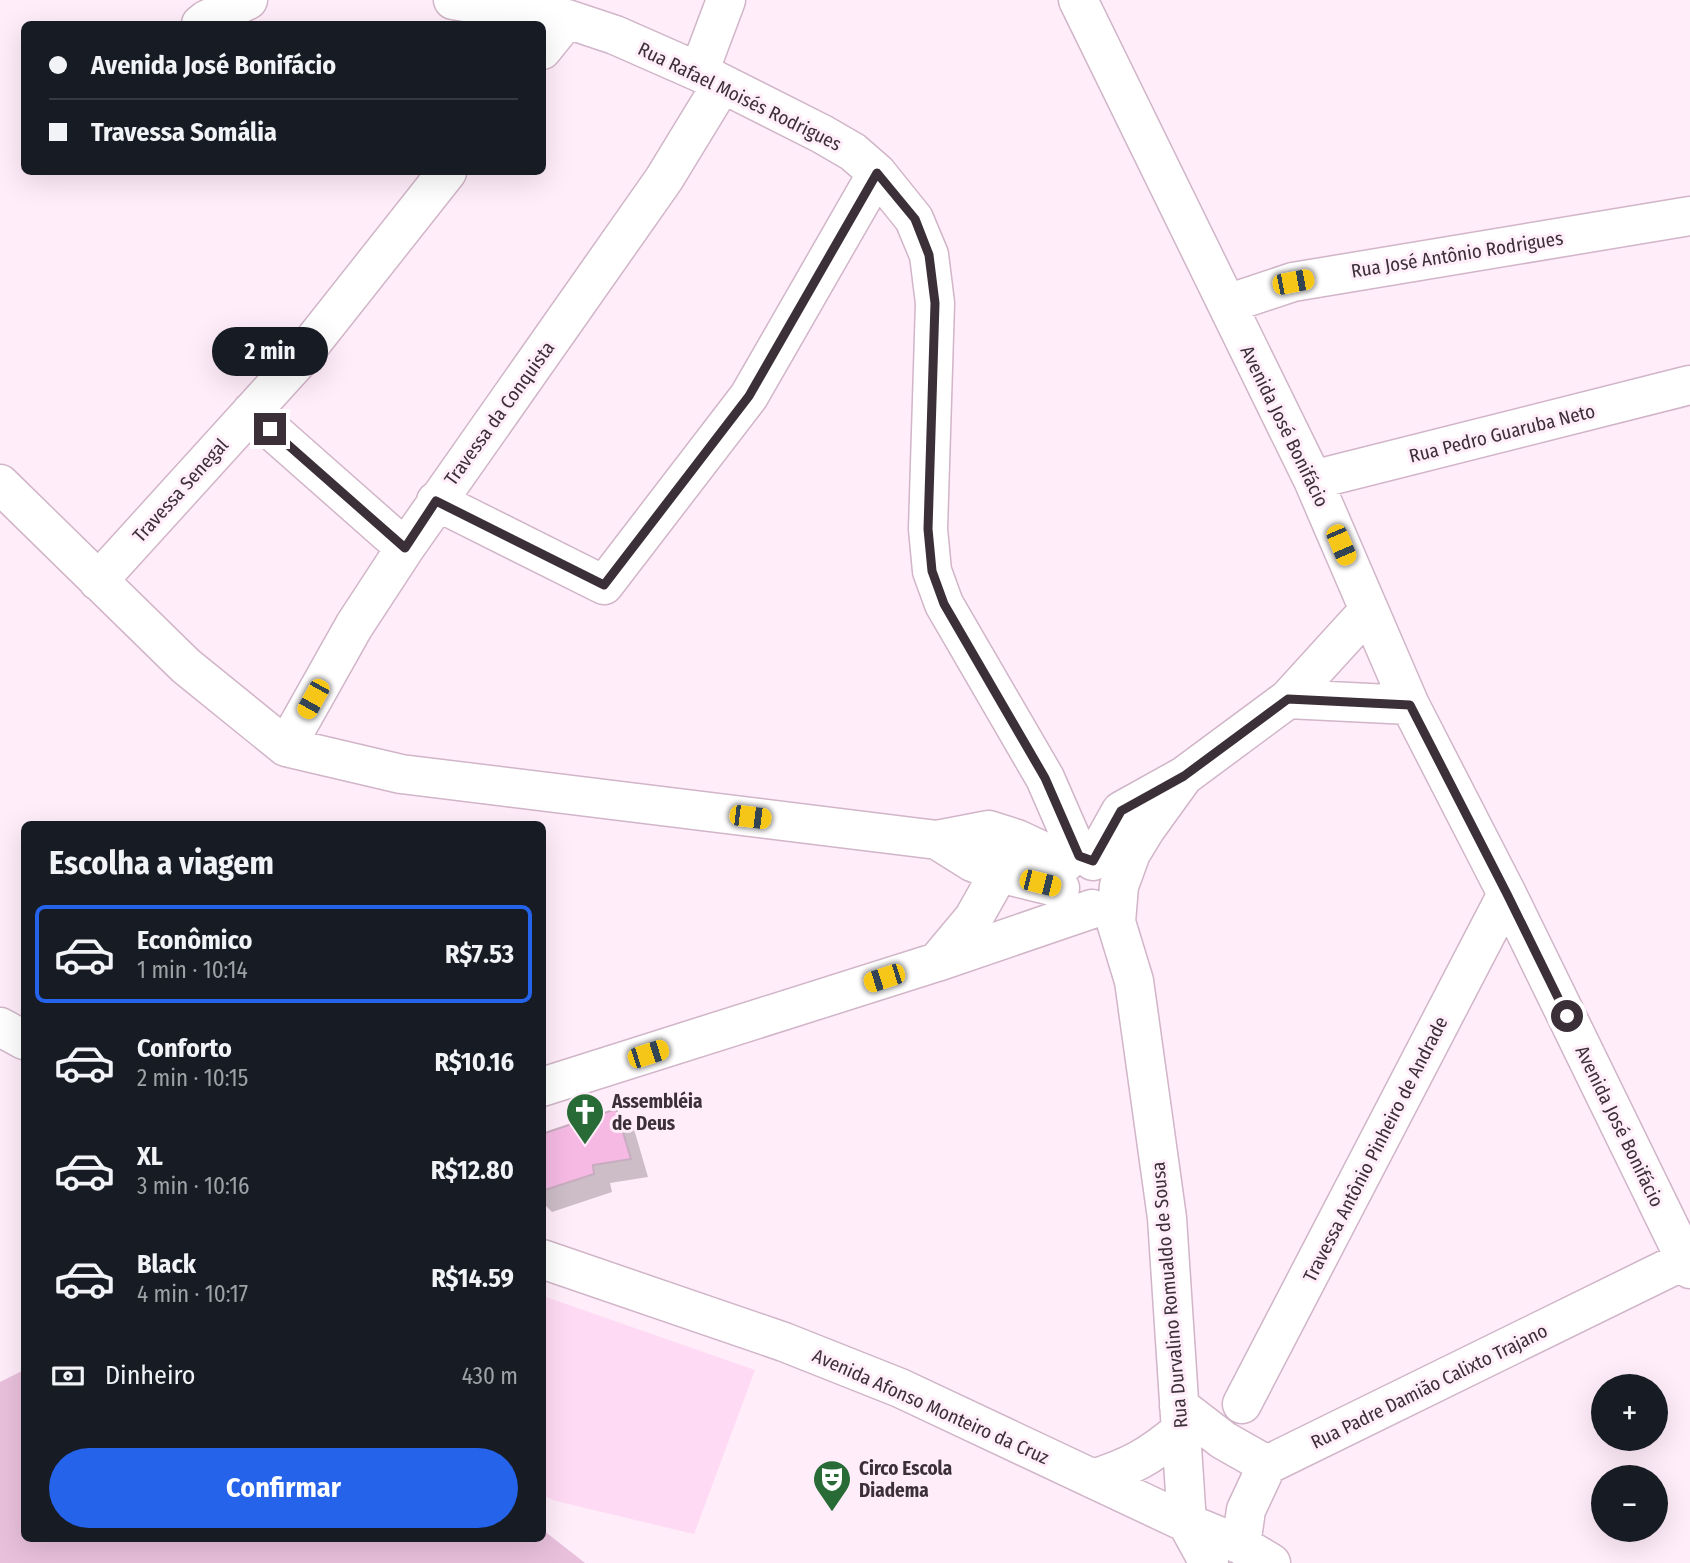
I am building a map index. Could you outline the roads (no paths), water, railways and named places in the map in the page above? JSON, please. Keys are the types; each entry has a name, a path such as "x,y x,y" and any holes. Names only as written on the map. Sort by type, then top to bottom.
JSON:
{"street":[{"path":"205,21 248,0"},
{"name":"Rua Rafael Moisés Rodrigues","path":"453,0 567,19 615,35 710,78 853,152 877,173 915,219 929,255 935,303 928,529 932,571 944,604 1045,778 1084,886"},
{"name":"Travessa da Conquista","path":"286,747 354,626 436,501 664,179 710,78 726,0"},
{"name":"Avenida José Bonifácio","path":"1078,0 1313,480 1410,705 1507,894 1688,1264"},
{"path":"546,45 567,19"},
{"path":"436,501 604,585 749,396 877,173"},
{"name":"Travessa Senegal","path":"98,580 296,363 445,175"},
{"name":"Rua José Antônio Rodrigues","path":"1227,304 1293,282 1690,216"},
{"name":"Rua Pedro Guaruba Neto","path":"1313,480 1690,385"},
{"path":"251,412 405,548"},
{"path":"0,484 186,666 286,747 401,774 937,840 989,830 1017,839 1084,886"},
{"path":"546,1086 937,962 1084,886 1121,811 1184,776 1288,699 1369,610"},
{"path":"1288,699 1410,705"},
{"path":"937,840 972,863 999,873 1084,886 1119,886 1132,853 1184,776"},
{"path":"937,962 973,919 999,873"},
{"name":"Rua Durvalino Romualdo de Sousa","path":"1084,886 1134,981 1167,1217 1187,1523 1240,1557"},
{"name":"Travessa Antônio Pinheiro de Andrade","path":"1242,1404 1507,894"},
{"path":"0,1027 21,1038"},
{"name":"Avenida Afonso Monteiro da Cruz","path":"546,1260 784,1342 900,1388 1187,1523"},
{"name":"Rua Padre Damião Calixto Trajano","path":"1267,1465 1688,1264"},
{"path":"1093,1479 1133,1465 1154,1452 1180,1418 1223,1440 1267,1465 1246,1510 1240,1557"}],"place":[{"name":"Assembléia de Deus","path":"585,1146"},
{"name":"Circo Escola Diadema","path":"832,1513"}]}
